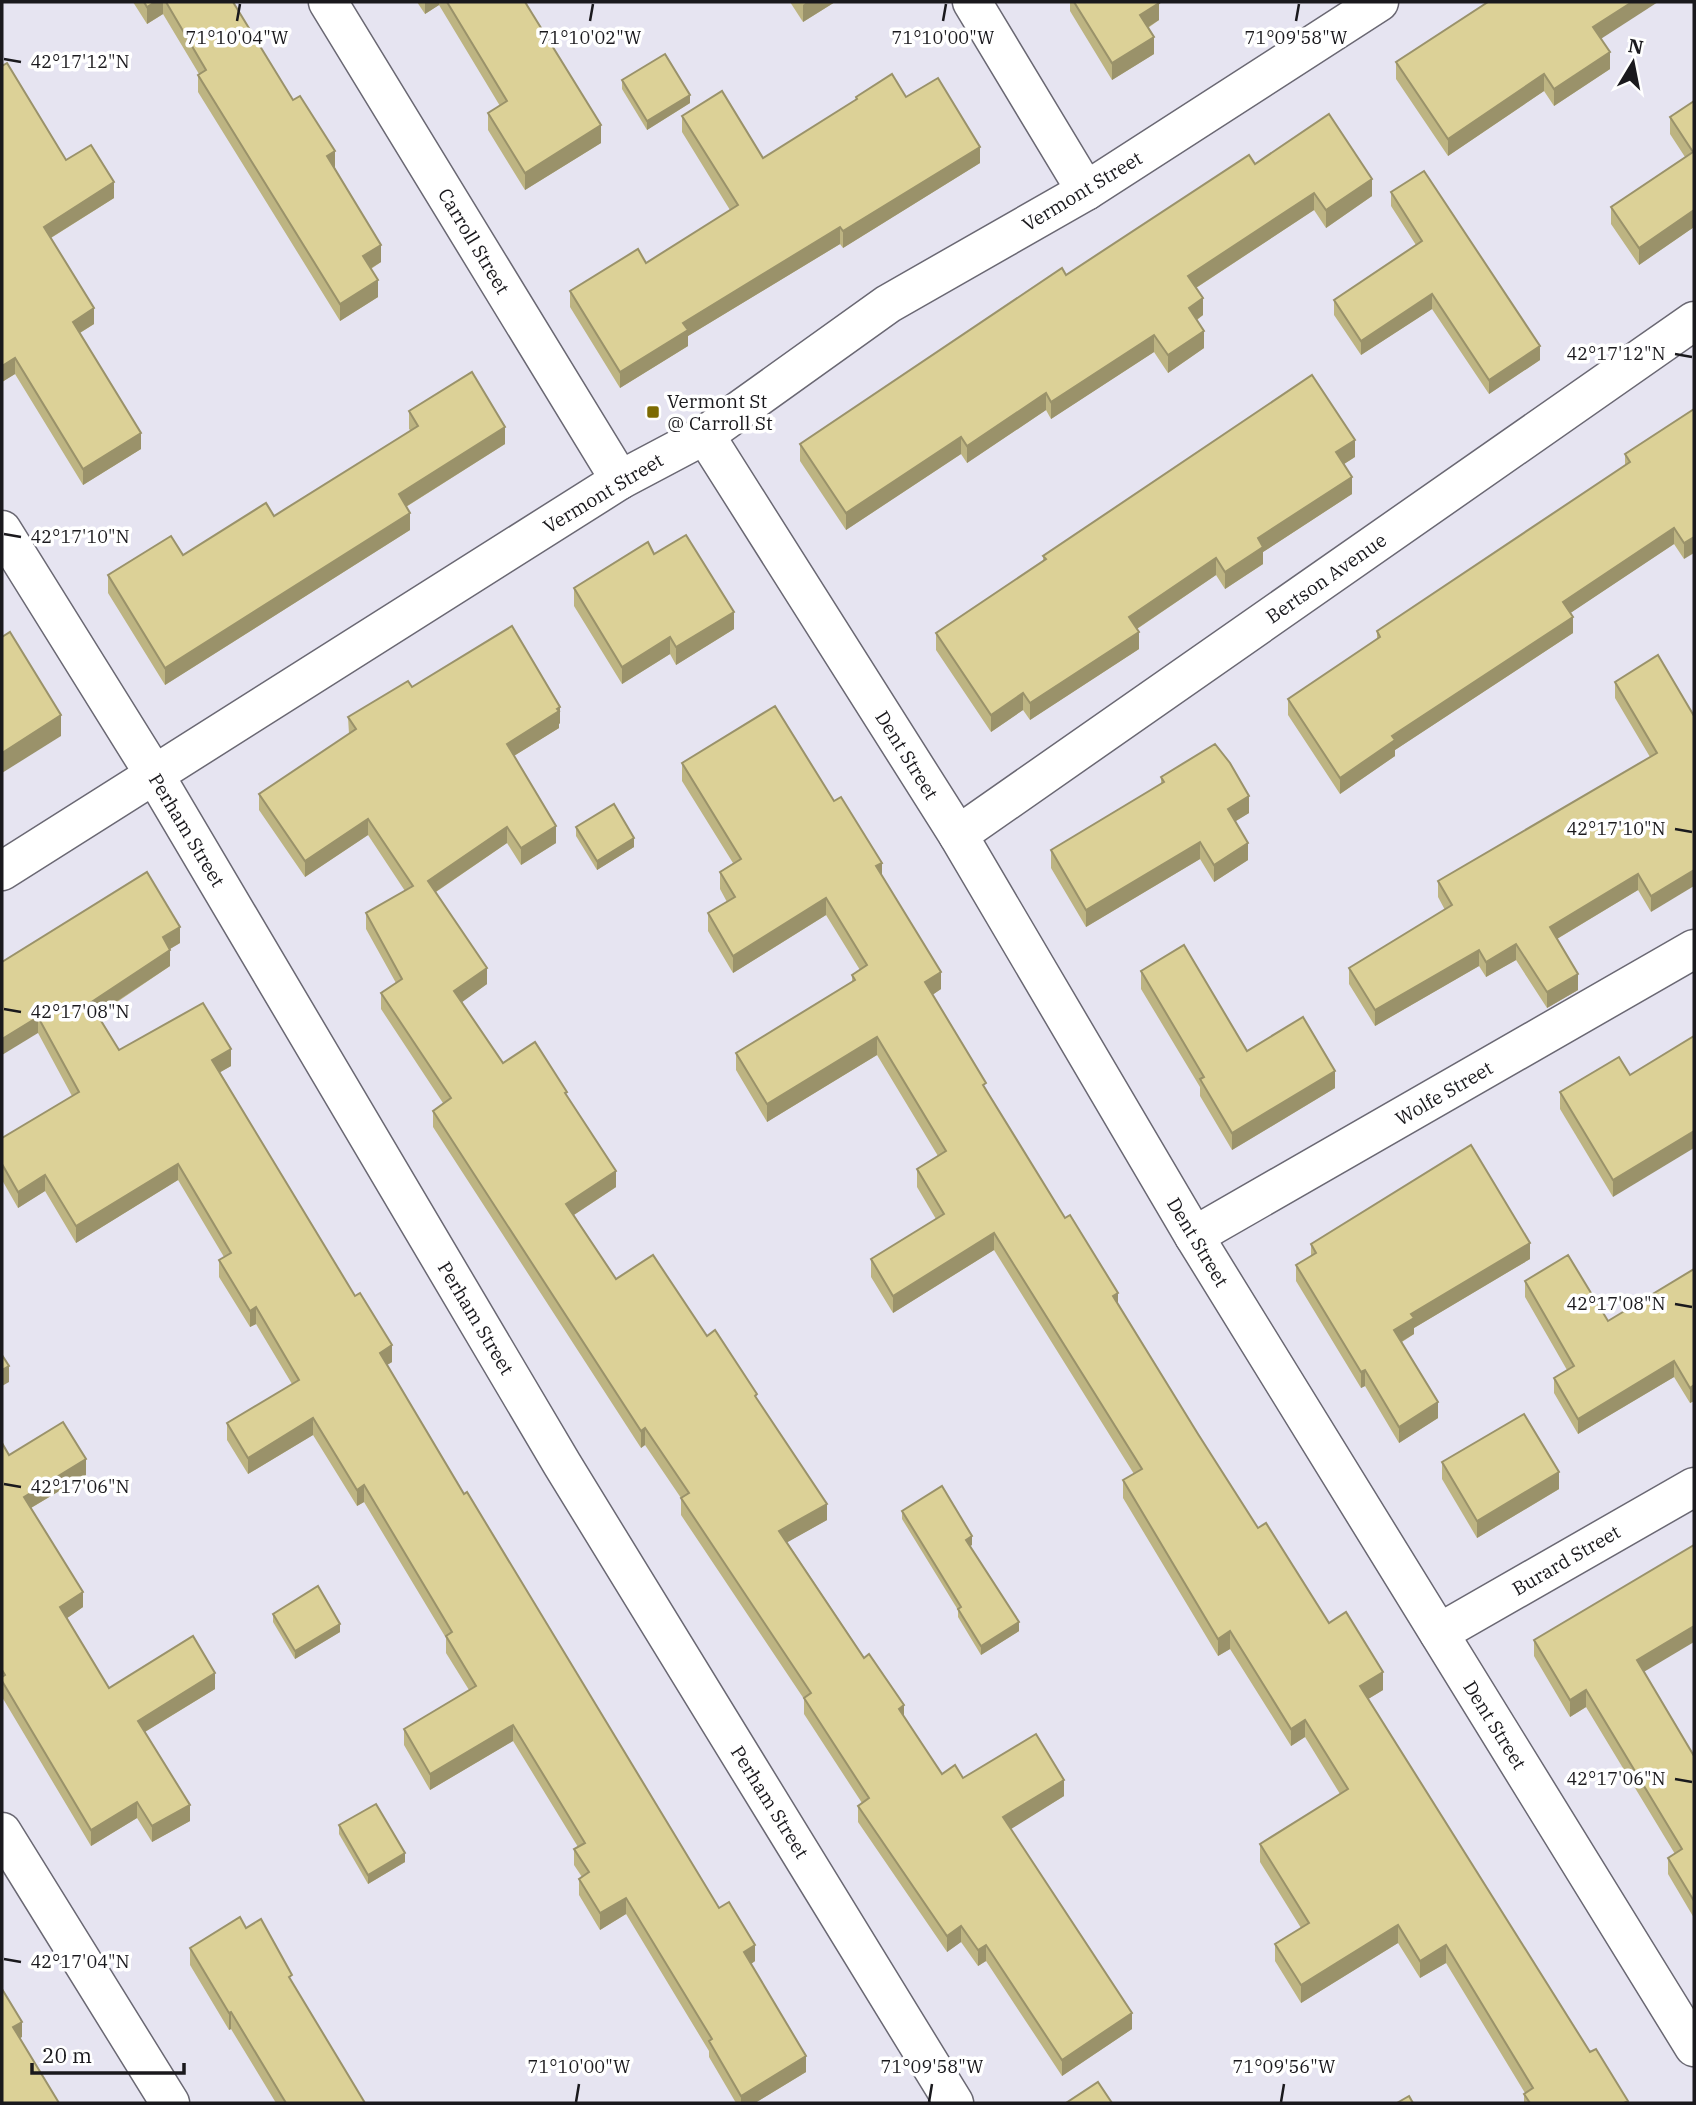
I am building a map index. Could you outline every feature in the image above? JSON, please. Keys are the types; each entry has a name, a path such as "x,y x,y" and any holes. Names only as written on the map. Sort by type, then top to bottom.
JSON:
{"street":[{"name":"Carroll Street","path":"328,2 620,480"},
{"path":"972,2 1086,191"},
{"name":"Vermont Street","path":"2,870 620,480 705,435 888,304 1086,191 1379,2"},
{"name":"Bertson Avenue","path":"958,835 1694,321"},
{"name":"Dent Street","path":"705,435 958,835 1194,1236 1439,1633 1689,2028"},
{"name":"Perham Street","path":"2,530 154,774 562,1464 954,2103"},
{"name":"Wolfe Street","path":"1194,1236 1694,949"},
{"name":"Burard Street","path":"1439,1633 1694,1487"},
{"path":"2,1832 170,2103"}],"building":[{"path":"166,2 233,2 293,100 300,96 335,151 327,156 381,245 363,256 378,280 340,304 198,75 206,70"},
{"path":"447,2 525,2 601,125 525,173 488,113 507,101"},
{"path":"1074,2 1158,2 1140,15 1154,37 1112,63"},
{"path":"1488,2 1632,2 1593,27 1610,52 1554,89 1544,74 1448,139 1396,62"},
{"path":"665,54 690,95 647,121 622,80"},
{"path":"7,63 66,160 91,145 114,182 44,227 94,308 73,322 141,433 83,469 15,358 2,366 2,66"},
{"path":"892,74 906,97 938,78 980,147 843,231 840,227 683,323 688,330 620,372 570,291 638,249 646,263 738,205 682,116 722,91 763,158"},
{"path":"1694,101 1694,210 1639,248 1611,207 1693,152 1670,117"},
{"path":"1329,114 1372,179 1326,210 1314,193 1188,276 1203,298 1189,308 1204,331 1168,355 1154,335 1051,402 1046,393 967,446 961,437 846,513 800,444 1062,268 1066,275 1249,155 1255,164"},
{"path":"1424,171 1540,346 1489,380 1432,294 1361,341 1334,300 1422,241 1391,192"},
{"path":"472,372 505,427 399,494 410,513 165,668 108,575 171,536 183,555 266,503 274,516 418,426 409,411"},
{"path":"1312,375 1355,440 1336,452 1352,477 1258,538 1263,547 1225,572 1216,558 1129,617 1139,632 1030,703 1023,693 991,715 936,633 1046,559 1043,556"},
{"path":"1694,409 1694,537 1684,543 1674,528 1563,602 1573,617 1392,736 1395,740 1340,778 1288,699 1380,637 1377,631 1630,462 1625,454"},
{"path":"686,535 734,612 676,647 670,637 622,667 574,588 648,542 654,554"},
{"path":"512,626 560,707 557,709 559,711 507,744 556,826 521,848 507,827 428,881 487,968 454,991 503,1063 535,1042 616,1171 566,1204 616,1279 653,1255 707,1336 715,1330 827,1504 779,1531 864,1658 869,1654 904,1705 899,1709 942,1774 955,1765 963,1778 1036,1734 1064,1780 1003,1817 1132,2013 1062,2060 986,1945 978,1950 961,1926 947,1936 858,1806 869,1798 804,1698 811,1693 681,1498 689,1493 645,1428 641,1431 433,1111 451,1098 381,993 402,979 366,913 413,886 368,819 305,861 259,794 356,729 348,717 408,681 412,687"},
{"path":"10,632 61,715 2,753 2,637"},
{"path":"1658,655 1694,716 1694,870 1651,896 1638,874 1550,927 1578,974 1547,992 1516,944 1486,962 1479,950 1375,1010 1349,968 1452,905 1438,881 1657,753 1615,682"},
{"path":"775,706 834,801 841,797 882,863 876,866 941,972 925,982 986,1083 983,1085 1065,1218 1070,1215 1118,1293 1113,1296 1258,1528 1266,1523 1329,1623 1346,1612 1383,1672 1360,1686 1590,2052 1596,2049 1628,2101 1530,2103 1524,2094 1533,2088 1446,1945 1420,1961 1398,1925 1301,1985 1275,1944 1309,1923 1260,1844 1348,1789 1305,1720 1291,1729 1230,1631 1218,1639 1123,1480 1142,1469 994,1233 893,1296 871,1259 944,1214 917,1169 946,1151 877,1037 767,1104 736,1053 855,980 852,975 867,965 826,898 733,956 708,913 735,897 720,872 741,859 682,763"},
{"path":"1215,744 1230,763 1249,796 1228,809 1248,843 1214,865 1200,842 1086,910 1051,850 1164,782 1161,777"},
{"path":"614,804 634,838 597,861 576,827"},
{"path":"147,872 180,927 163,937 170,950 90,1003 119,1050 203,1003 231,1049 212,1060 355,1296 360,1293 392,1345 380,1353 719,1908 729,1902 755,1945 744,1952 806,2056 741,2096 709,2041 712,2039 626,1898 600,1913 579,1879 589,1872 574,1849 585,1843 513,1725 430,1774 404,1729 476,1686 446,1636 452,1632 364,1485 357,1490 313,1418 248,1458 227,1423 299,1380 256,1307 250,1311 219,1260 231,1253 178,1164 76,1226 45,1175 18,1192 2,1164 2,1138 79,1092 38,1017 2,1039 2,962"},
{"path":"1184,945 1247,1051 1303,1017 1335,1071 1232,1133 1200,1079 1204,1077 1141,971"},
{"path":"1694,1036 1694,1131 1613,1180 1560,1092 1619,1057 1630,1075"},
{"path":"1471,1145 1530,1243 1411,1314 1414,1318 1394,1330 1438,1402 1399,1427 1365,1370 1361,1372 1296,1265 1316,1253 1311,1244"},
{"path":"1568,1255 1608,1321 1694,1269 1694,1385 1690,1388 1674,1361 1578,1419 1554,1378 1574,1366 1525,1281"},
{"path":"2,1355 9,1366 2,1370"},
{"path":"1524,1414 1559,1472 1477,1521 1442,1462"},
{"path":"63,1422 86,1459 24,1497 83,1592 60,1607 109,1688 193,1636 215,1673 138,1721 190,1805 152,1826 137,1802 91,1830 2,1681 5,1675 2,1670 2,1443 9,1455"},
{"path":"942,1486 972,1536 966,1540 1019,1622 981,1646 958,1609 961,1607 902,1511"},
{"path":"1694,1545 1694,1626 1637,1660 1694,1756 1694,1901 1668,1858 1682,1849 1586,1690 1570,1700 1534,1640"},
{"path":"318,1586 340,1624 295,1651 273,1614"},
{"path":"376,1804 405,1853 368,1875 339,1825"},
{"path":"240,1917 246,1928 261,1919 292,1975 289,1977 365,2103 286,2103 190,1948"},
{"path":"2,1989 22,2022 13,2027 59,2103 2,2103"},
{"path":"1098,2082 1112,2103 1066,2103"},
{"path":"1409,2096 1413,2103 1397,2103"}],"place":[{"name":"Vermont St @ Carroll St","path":"653,412"}]}
